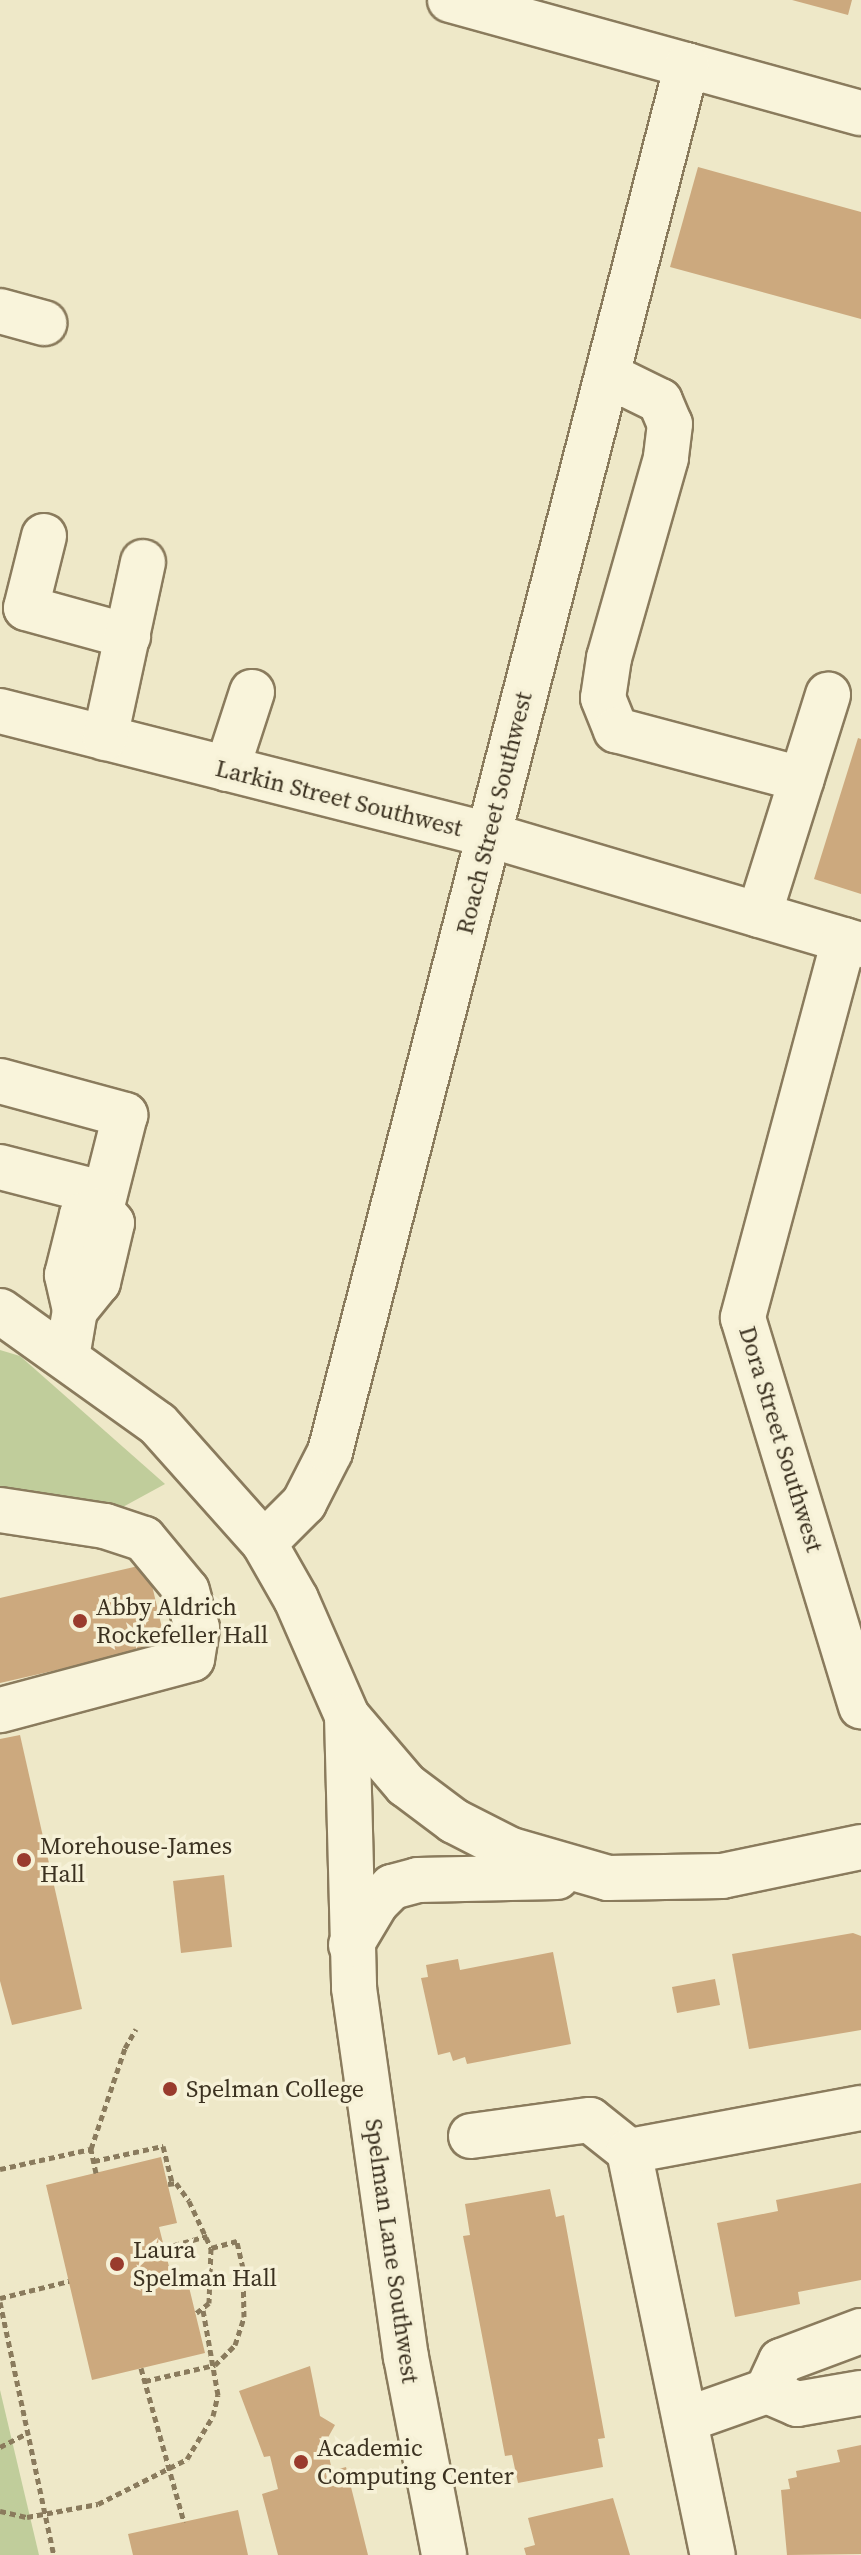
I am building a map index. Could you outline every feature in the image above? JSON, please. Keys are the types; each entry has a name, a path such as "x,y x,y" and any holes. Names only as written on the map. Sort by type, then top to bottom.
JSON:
{"street":[{"path":"450,0 861,113"},
{"name":"Roach Street Southwest","path":"264,1543 304,1503 330,1452 687,65"},
{"path":"0,311 44,323"},
{"path":"607,375 660,401 670,424 666,458 609,658 603,698 616,730 802,779"},
{"path":"44,536 26,608 128,636"},
{"path":"105,738 143,562"},
{"path":"227,769 252,692"},
{"path":"759,915 828,695"},
{"name":"Larkin Street Southwest","path":"0,711 489,835 852,942"},
{"name":"Dora Street Southwest","path":"852,942 743,1318 861,1706"},
{"path":"0,1081 125,1115 103,1202 112,1223 98,1282 75,1310 67,1357"},
{"path":"0,1167 103,1202"},
{"name":"Spelman Lane Southwest","path":"0,1311 158,1424 264,1543 296,1599 347,1716 351,1945 406,2357 444,2555"},
{"path":"0,1510 105,1526 144,1539 187,1591 197,1628 192,1659 0,1710"},
{"path":"347,1716 406,1785 454,1821 511,1850 608,1878"},
{"path":"351,1945 376,1903 392,1887 418,1880 722,1876 861,1847"},
{"path":"629,2151 861,2108"},
{"path":"471,2136 590,2120 629,2151 713,2555"},
{"path":"767,2391 781,2361 861,2331"},
{"path":"685,2420 767,2391 797,2404 861,2393"}],"path":[{"path":"96,2173 91,2149 125,2048 136,2029"},
{"path":"0,2511 45,2515 98,2504 187,2459 213,2416 215,2365 203,2310 213,2286 211,2248 207,2236 189,2201 170,2184 163,2146 94,2161"},
{"path":"0,2169 91,2149"},
{"path":"164,2248 207,2236"},
{"path":"145,2381 215,2365 235,2345 246,2292 237,2241 211,2248"},
{"path":"54,2555 0,2300 69,2281"},
{"path":"196,2313 203,2310"},
{"path":"141,2368 184,2522"},
{"path":"0,2447 29,2432"}],"green space":[{"path":"0,1350 20,1356 165,1484 121,1508 92,1511 0,1496"},
{"path":"0,2390 39,2555 0,2555"}],"building":[{"path":"792,0 852,0 848,15"},
{"path":"698,167 861,212 861,319 670,267"},
{"path":"858,738 861,739 861,894 814,879"},
{"name":"Abby Aldrich Rockefeller Hall","path":"147,1564 166,1645 0,1683 0,1598"},
{"name":"Morehouse-James Hall","path":"20,1735 82,2009 12,2025 0,1981 0,1739"},
{"path":"224,1875 232,1947 181,1953 173,1881"},
{"path":"853,1933 861,1936 861,2030 749,2049 732,1954"},
{"path":"553,1952 571,2044 467,2064 465,2057 453,2061 450,2052 438,2055 421,1978 428,1977 426,1965 458,1959 460,1970"},
{"path":"715,1979 720,2005 677,2013 672,1987"},
{"name":"Laura Spelman Hall","path":"161,2157 177,2223 159,2227 175,2290 189,2287 205,2353 92,2380 46,2185"},
{"path":"861,2183 861,2280 798,2292 800,2304 735,2317 717,2223 778,2211 776,2200"},
{"path":"550,2189 556,2217 564,2215 605,2438 598,2439 603,2467 518,2483 512,2455 505,2456 463,2236 470,2235 465,2204"},
{"name":"Academic Computing Center","path":"310,2366 320,2416 335,2425 326,2441 332,2471 346,2467 368,2555 278,2555 262,2494 278,2489 270,2456 264,2457 239,2391"},
{"path":"861,2445 861,2554 787,2555 781,2490 790,2489 788,2479 797,2477 796,2471 840,2462 837,2450"},
{"path":"613,2498 630,2555 526,2555 524,2548 535,2545 528,2518"},
{"path":"238,2510 248,2555 133,2555 128,2534"}],"place":[{"name":"Abby Aldrich Rockefeller Hall","path":"80,1621"},
{"name":"Morehouse-James Hall","path":"24,1860"},
{"name":"Spelman College","path":"170,2089"},
{"name":"Laura Spelman Hall","path":"117,2264"},
{"name":"Academic Computing Center","path":"301,2462"}]}
